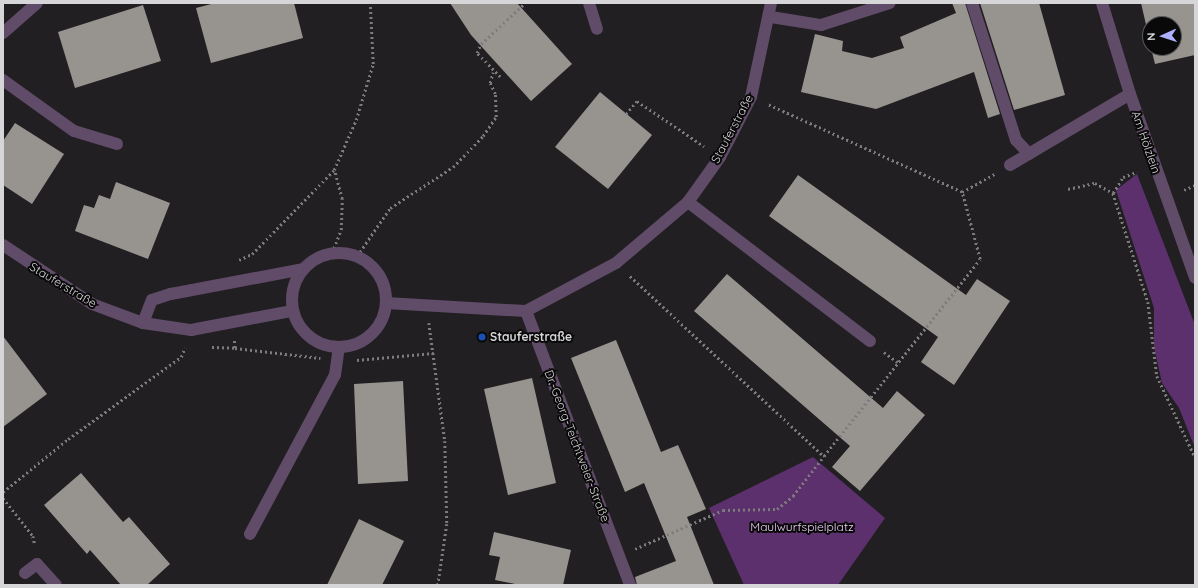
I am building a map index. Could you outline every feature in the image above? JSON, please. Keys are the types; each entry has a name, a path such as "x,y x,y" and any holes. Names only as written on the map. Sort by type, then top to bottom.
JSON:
{"street":[{"path":"3,33 37,3"},
{"path":"589,3 597,29"},
{"name":"Stauferstraße","path":"526,311 616,263 688,202 720,156 751,97 770,17 771,3"},
{"path":"770,17 821,25 890,3"},
{"path":"972,3 1016,140 1030,154"},
{"name":"Am Hölzlein","path":"1102,3 1130,94 1195,278"},
{"path":"3,80 74,131 117,144"},
{"path":"1010,165 1130,94"},
{"path":"688,202 870,341"},
{"name":"Stauferstraße","path":"3,245 92,304 143,323 191,330 292,311"},
{"path":"332,253 357,256 371,265 382,281 386,303 382,319 371,336 354,345 339,348 316,342 299,328 292,311 293,286 303,269 317,257 332,253"},
{"path":"143,323 152,300 218,284 303,269"},
{"path":"386,303 426,307 526,311"},
{"name":"Dr.-Georg-Teichtweier-Straße","path":"526,311 618,556 626,584"},
{"path":"250,534 335,376 339,348"},
{"path":"25,573 38,564 56,585"}],"path":[{"path":"218,284 218,270 252,254 334,170 356,120 373,64 370,3"},
{"path":"500,77 493,72 477,53 480,44 526,3"},
{"path":"357,256 390,208 453,167 483,136 496,117 495,94 490,83 493,72"},
{"path":"626,114 637,100 720,156"},
{"path":"962,192 1010,165"},
{"path":"1113,193 1123,177 1155,166"},
{"path":"332,253 341,230 342,207 334,170"},
{"path":"1068,189 1095,183 1113,193 1148,302 1157,376 1195,457"},
{"path":"426,307 445,441 447,524 438,585"},
{"path":"3,492 68,439 181,357 186,346"},
{"path":"618,556 723,510 777,509 793,496 824,456"},
{"path":"3,498 33,536 38,564"}],"green space":[{"path":"1137,174 1195,325 1195,448 1179,408 1162,383 1154,347 1154,308 1116,190"},
{"name":"Maulwurfspielplatz","path":"813,457 885,518 838,585 744,585 709,508"}],"building":[{"path":"215,3 294,3 303,38 211,63 196,8"},
{"path":"450,3 517,3 572,64 531,101 471,35"},
{"path":"952,3 965,3 1000,114 988,118 974,72 876,109 801,92 815,34 843,41 842,51 872,58 904,48 900,37 956,13"},
{"path":"980,3 1039,3 1065,95 1014,110"},
{"path":"1141,3 1195,3 1195,55 1155,64 1153,56 1182,56 1182,16 1144,16"},
{"path":"143,5 161,61 75,88 58,32"},
{"path":"600,92 652,135 608,189 555,147"},
{"path":"15,123 64,154 32,204 3,185 3,141"},
{"path":"798,175 966,295 977,279 1010,301 954,385 921,362 938,337 769,216"},
{"path":"116,182 170,203 148,259 75,231 84,205 94,208 99,195 110,199"},
{"path":"727,274 883,408 897,391 925,415 860,491 832,467 850,446 694,311"},
{"path":"3,336 47,394 3,427"},
{"path":"616,340 661,452 678,445 706,509 687,517 714,585 637,585 635,577 676,561 644,483 625,492 571,358"},
{"path":"532,378 556,483 508,495 484,389"},
{"path":"403,381 408,481 358,484 354,384"},
{"path":"81,473 123,522 129,517 170,564 147,585 121,585 90,550 87,554 44,505"},
{"path":"359,519 404,541 382,585 327,585"},
{"path":"494,532 571,550 563,585 520,585 495,580 500,557 489,555"}],"place":[{"name":"Stauferstraße","path":"482,337"}]}
